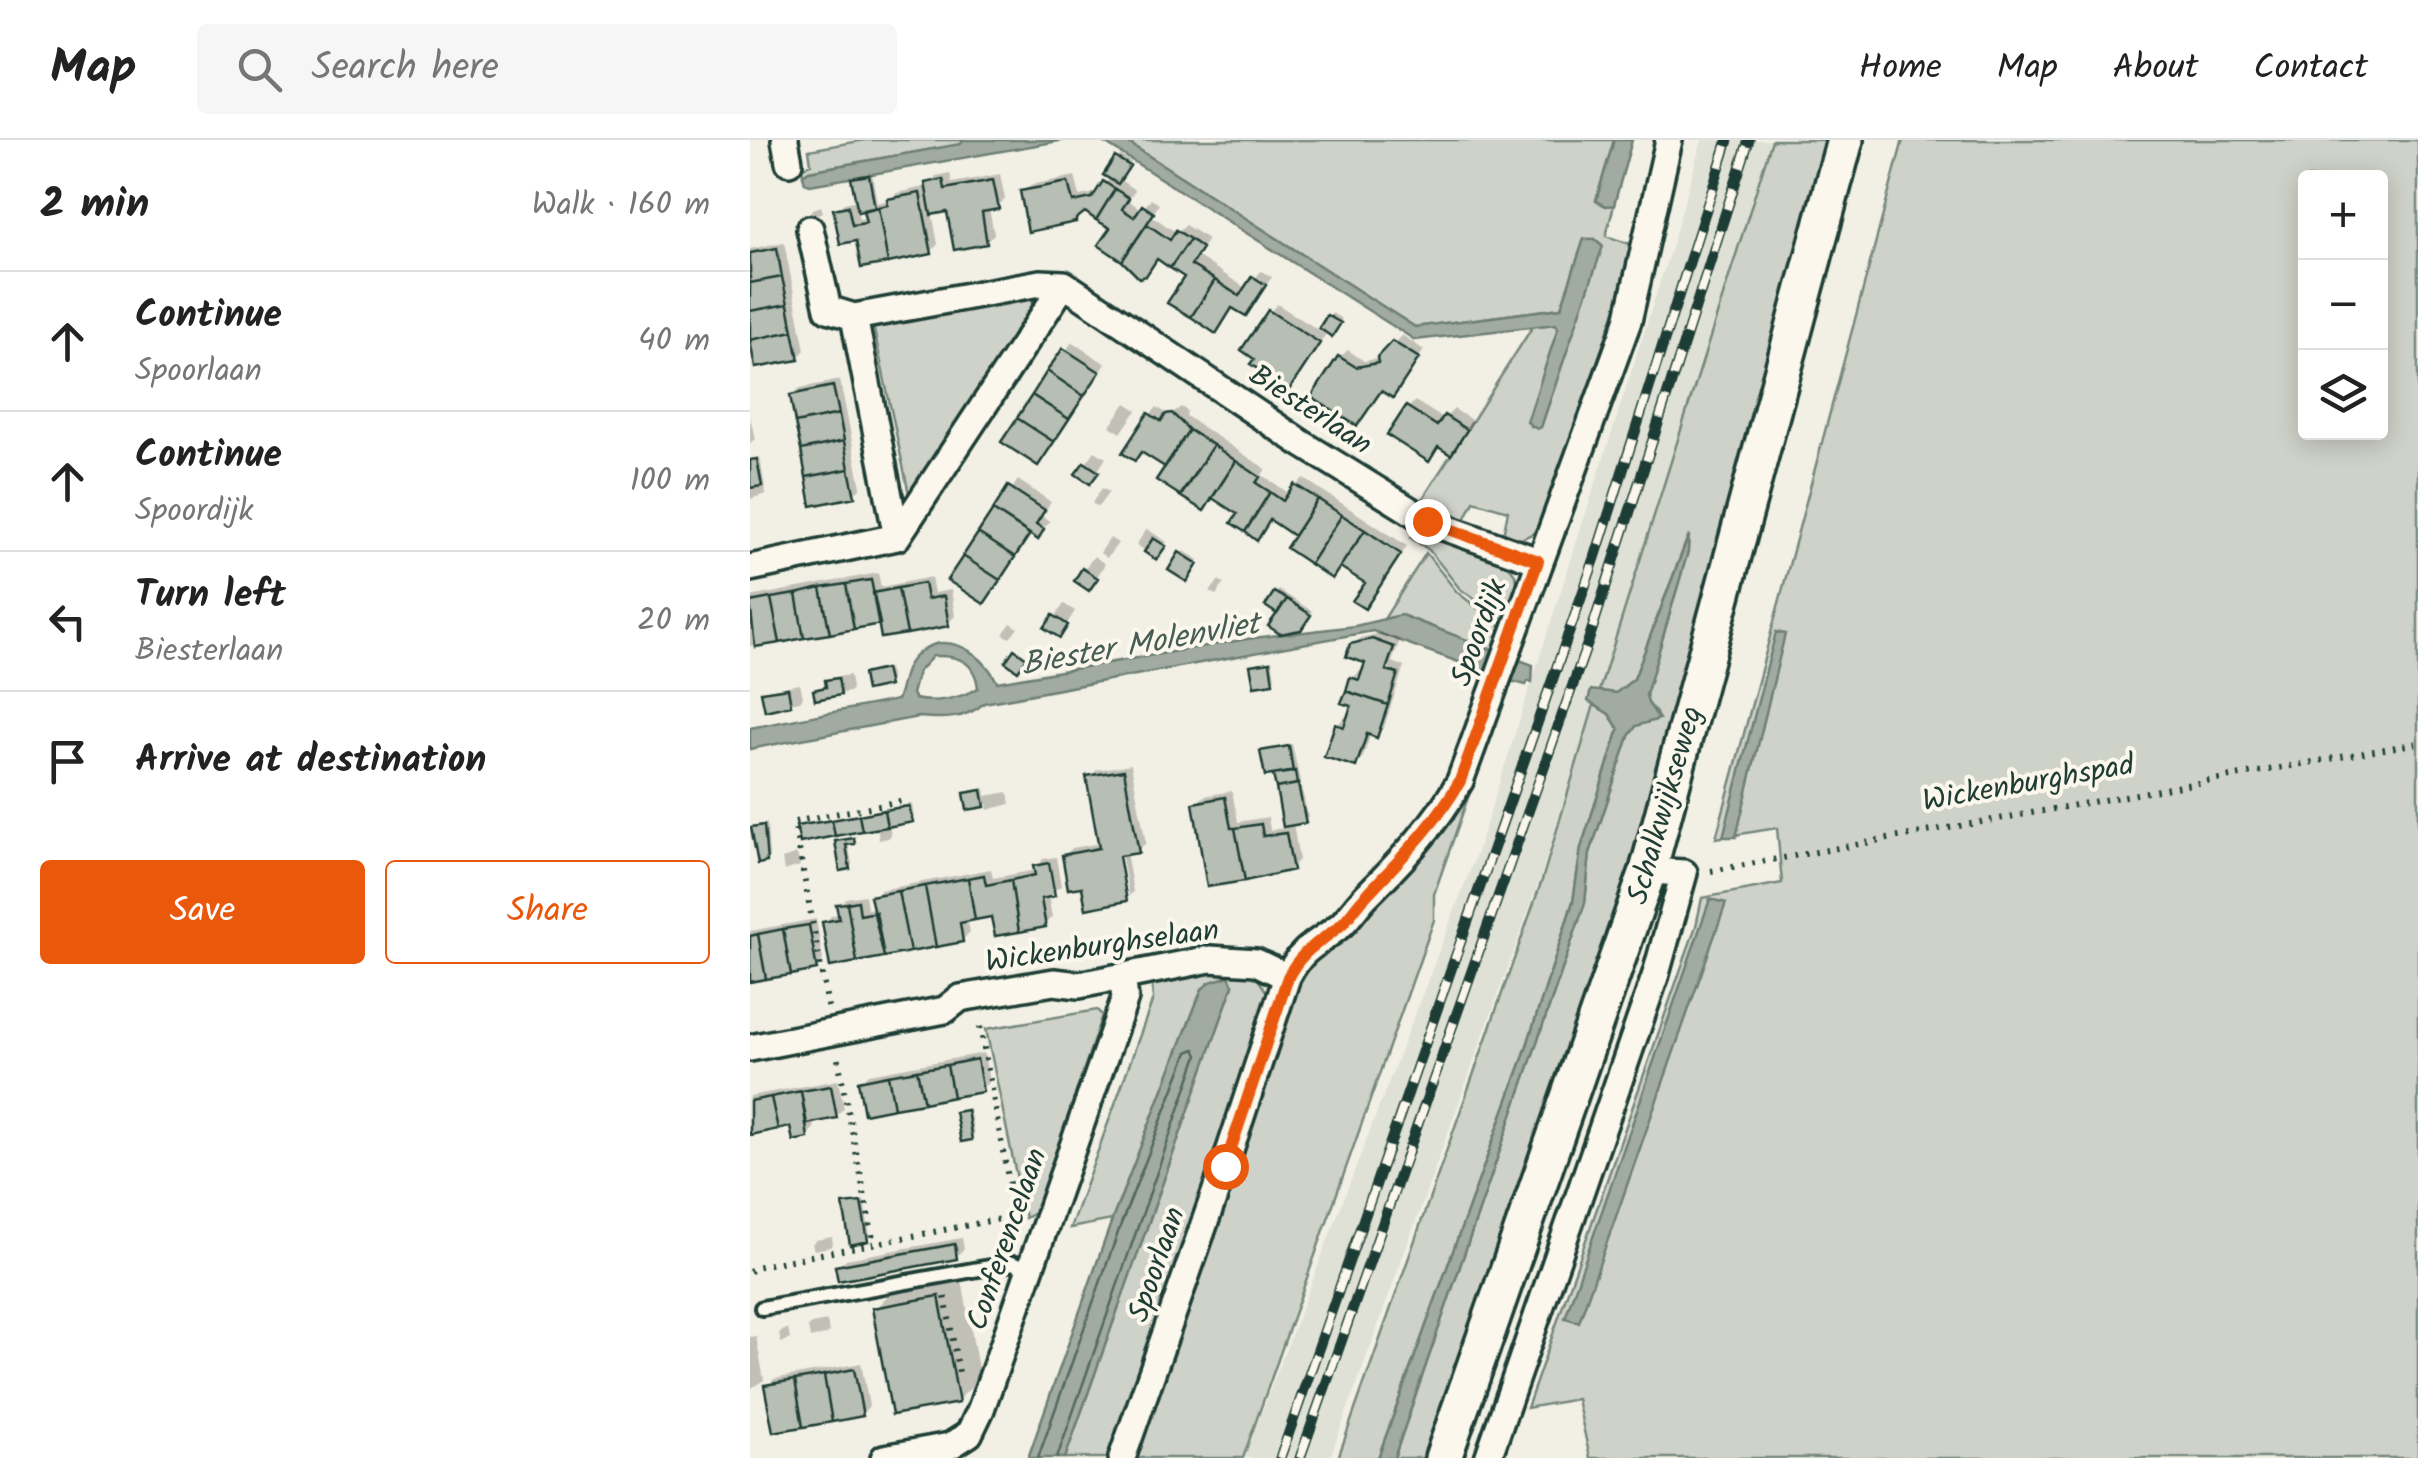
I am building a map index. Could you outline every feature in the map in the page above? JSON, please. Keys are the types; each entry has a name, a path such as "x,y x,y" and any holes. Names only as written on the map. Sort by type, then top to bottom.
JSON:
{"street":[{"name":"Spoordijk","path":"1288,977 1297,958 1341,924 1400,862 1447,804 1460,781 1628,321 1669,140"},
{"name":"Schalkwijkseweg","path":"1443,1458 1648,871 1845,140"},
{"path":"810,230 828,309 854,317 1040,284 1064,284"},
{"name":"Biesterlaan","path":"1064,284 1301,443 1427,521 1538,561"},
{"path":"750,568 897,537 1064,284"},
{"path":"854,317 897,537"},
{"path":"1648,871 1684,872"},
{"name":"Schalkwijkseweg","path":"1488,1458 1656,974 1684,872"},
{"name":"Wickenburghselaan","path":"750,1048 945,1010 960,998 1054,982 1079,985 1210,959 1256,962 1288,977"},
{"name":"Conferencelaan","path":"884,1458 950,1446 970,1434 1125,998 1122,977"},
{"name":"Spoorlaan","path":"1122,1458 1288,977"}],"lane":[{"path":"762,1308 1012,1263 1030,1270"}],"path":[{"name":"Wickenburghspad","path":"1684,872 1728,869 2418,744"},
{"path":"874,1244 794,822 906,800"},
{"path":"750,1272 755,1267 1015,1216 974,996"},
{"path":"942,1276 960,1381"}],"shaded area":[{"path":"865,140 963,140 962,144 803,175 802,167 811,164 809,150"},
{"path":"1124,140 1614,140 1596,200 1606,206 1614,205 1606,236 1630,244 1628,274 1534,533 1517,541 1503,535 1508,511 1474,501 1464,522 1434,513 1420,503 1533,326 1556,324 1530,426 1541,427 1602,245 1595,239 1584,239 1561,308 1415,327"},
{"path":"1702,140 1772,140 1540,879 1330,1458 1244,1458 1477,852"},
{"path":"1772,140 1829,140 1673,723 1565,1073 1430,1458 1394,1458 1585,903 1590,853 1629,736 1636,726 1656,713 1646,695 1688,551 1687,539 1634,679 1616,693 1599,691"},
{"path":"1903,140 2418,140 2418,1458 1590,1458 1577,1399 1527,1408 1696,926 1702,898 1782,883 1777,828 1716,838"},
{"path":"1033,299 1030,315 909,494 873,325"},
{"path":"1418,528 1491,555 1513,571 1517,591 1506,620 1460,589 1429,550 1411,538"},
{"path":"1426,553 1457,592 1502,627 1493,650 1401,615 1384,619"},
{"path":"1594,705 1609,714 1619,729 1581,848 1573,901 1523,1058 1378,1458 1338,1458 1542,880"},
{"path":"1489,738 1434,894 1434,920 1243,1458 1132,1458 1300,980 1323,950 1351,933 1440,831 1468,786"},
{"path":"1232,968 1256,976 1270,997 1112,1458 1065,1458 1233,985 1202,989 1112,1220 1070,1228 1153,999 1152,982"},
{"path":"1097,1010 1102,1015 1036,1212 1025,1218 986,1029"}],"water":[{"path":"963,140 1065,140 810,185 803,175 961,144"},
{"path":"1100,140 1124,140 1415,327 1561,308 1584,239 1595,239 1603,246 1541,427 1537,429 1527,422 1558,328 1556,324 1415,340"},
{"path":"1614,140 1632,140 1614,205 1606,206 1596,201"},
{"path":"1689,535 1688,551 1646,695 1659,719 1636,726 1629,736 1590,853 1585,903 1394,1458 1378,1458 1523,1058 1573,902 1581,848 1619,729 1609,714 1588,701 1591,690 1616,693 1634,679"},
{"path":"1401,615 1533,665 1532,682 1526,685 1511,681 1373,631 984,703 953,717 918,717 750,749 750,728 897,700 908,665 934,644 946,643 970,651 997,682 1253,638 1355,626","holes":["933,656 969,666 978,688 947,699 915,699 912,694 918,672"]},
{"path":"1776,632 1785,634 1736,837 1723,837"},
{"path":"1710,899 1726,903 1579,1322 1565,1318"},
{"path":"1229,976 1233,985 1065,1458 1028,1458 1112,1220 1202,989"}],"building":[{"path":"1115,157 1130,166 1118,184 1103,175"},
{"path":"869,175 875,208 858,212 851,178"},
{"path":"943,179 945,189 993,180 999,209 982,212 987,244 954,250 947,212 931,215 925,183"},
{"path":"1103,181 1115,189 1096,220 1085,212 1076,222 1028,232 1020,191 1068,182 1073,202 1092,198"},
{"path":"1115,189 1129,198 1122,209 1134,217 1142,205 1154,213 1122,261 1098,245 1110,228 1096,220"},
{"path":"920,193 932,254 888,263 878,207 888,205 887,199"},
{"path":"848,206 852,225 866,223 863,210 878,207 888,263 861,268 856,241 840,244 833,209"},
{"path":"1147,224 1170,240 1176,230 1190,239 1170,268 1157,259 1146,276 1139,278 1122,261"},
{"path":"1190,239 1202,248 1191,265 1215,280 1191,317 1167,303 1184,277 1170,268"},
{"path":"777,248 782,277 750,283 750,253"},
{"path":"1252,276 1266,285 1246,316 1232,308 1216,334 1191,317 1215,280 1239,296"},
{"path":"782,277 788,304 750,311 750,283"},
{"path":"788,304 793,331 750,340 750,311"},
{"path":"1268,310 1320,343 1289,390 1250,364 1254,359 1241,350"},
{"path":"1327,315 1341,323 1332,337 1319,328"},
{"path":"793,331 799,360 755,368 750,340"},
{"path":"1392,341 1419,358 1393,398 1381,391 1357,426 1311,397 1338,356 1356,367 1378,363 1377,357"},
{"path":"1063,348 1100,372 1084,396 1047,371"},
{"path":"1047,371 1084,396 1069,419 1032,395"},
{"path":"833,386 839,414 795,423 790,395"},
{"path":"1032,395 1069,419 1054,442 1017,418"},
{"path":"1406,406 1437,426 1444,415 1467,430 1451,455 1438,447 1429,462 1387,435"},
{"path":"1148,413 1161,421 1172,413 1189,430 1165,467 1141,452 1135,461 1122,453"},
{"path":"839,414 844,441 801,450 795,423"},
{"path":"1017,418 1054,442 1038,466 1001,442"},
{"path":"1189,430 1213,445 1181,496 1156,480"},
{"path":"844,441 849,469 806,477 801,450"},
{"path":"1213,445 1236,461 1204,511 1180,496"},
{"path":"757,459 762,486 750,488 750,460"},
{"path":"1236,461 1260,477 1256,483 1270,492 1245,532 1231,523 1237,514 1212,498"},
{"path":"1084,462 1099,472 1090,484 1075,474"},
{"path":"849,469 855,497 811,506 806,477"},
{"path":"1294,484 1318,499 1294,536 1270,520 1257,541 1245,532 1270,492 1283,501"},
{"path":"1008,486 1045,510 1036,524 1044,529 1038,540 993,510"},
{"path":"1318,499 1342,515 1310,564 1286,548"},
{"path":"993,510 1030,534 1015,557 978,533"},
{"path":"1342,515 1365,530 1332,579 1310,564"},
{"path":"1365,530 1401,554 1365,609 1352,601 1365,583 1340,567"},
{"path":"978,533 1015,557 1000,580 963,556"},
{"path":"1153,538 1166,546 1156,560 1144,552"},
{"path":"1179,552 1198,564 1187,582 1168,570"},
{"path":"963,556 1000,580 984,604 947,580"},
{"path":"1082,568 1098,578 1089,591 1074,581"},
{"path":"871,580 880,624 854,629 846,584"},
{"path":"924,583 927,599 944,596 949,626 907,634 898,588"},
{"path":"846,584 854,629 830,634 821,588"},
{"path":"821,588 830,634 804,638 796,594"},
{"path":"898,588 907,634 881,638 873,593"},
{"path":"1274,592 1287,599 1277,614 1265,606"},
{"path":"796,594 804,638 780,643 771,598"},
{"path":"771,598 780,643 755,647 750,602"},
{"path":"1287,599 1311,615 1301,630 1280,634 1268,626"},
{"path":"1053,615 1068,625 1060,638 1044,628"},
{"path":"1372,639 1394,647 1386,670 1398,673 1388,705 1346,691 1350,677 1359,680 1365,663 1346,657 1350,644"},
{"path":"1014,649 1027,658 1018,671 1005,662"},
{"path":"1270,662 1273,683 1254,686 1250,665"},
{"path":"885,669 889,686 866,691 863,674"},
{"path":"838,678 841,695 815,700 813,690 826,687 825,680"},
{"path":"788,688 791,705 765,711 761,692"},
{"path":"1346,691 1388,705 1377,738 1367,734 1356,767 1324,757 1335,724 1344,727 1351,706 1341,703"},
{"path":"1289,746 1293,772 1265,776 1260,751"},
{"path":"1124,770 1139,853 1119,856 1127,901 1086,909 1082,887 1068,889 1062,855 1099,848 1086,776"},
{"path":"1295,771 1297,784 1276,788 1273,775"},
{"path":"1298,784 1306,823 1283,827 1276,788"},
{"path":"982,790 985,807 967,810 964,793"},
{"path":"1225,797 1245,881 1207,887 1193,803"},
{"path":"909,806 913,822 887,827 884,810"},
{"path":"884,810 887,827 862,831 859,815"},
{"path":"859,815 862,831 835,836 832,820"},
{"path":"832,820 835,836 800,843 796,826"},
{"path":"1261,824 1263,836 1286,833 1293,870 1245,881 1235,828"},
{"path":"764,825 767,862 758,864 751,827"},
{"path":"854,838 855,844 846,845 850,869 840,871 835,841"},
{"path":"1049,863 1055,896 1041,899 1046,927 1019,932 1011,880 1035,875 1033,866"},
{"path":"984,875 986,885 1011,880 1019,932 995,936 991,917 975,920 968,878"},
{"path":"968,878 975,920 960,923 963,942 936,947 925,886"},
{"path":"925,886 936,947 910,952 898,891"},
{"path":"898,891 910,952 884,957 870,896"},
{"path":"858,901 860,915 876,912 884,957 857,962 847,903"},
{"path":"847,903 857,962 830,967 822,922 839,919 836,904"},
{"path":"809,925 817,970 791,975 783,929"},
{"path":"783,929 791,975 766,979 758,934"},
{"path":"758,934 766,979 750,982 750,936"},
{"path":"977,1059 983,1092 953,1097 947,1065"},
{"path":"947,1065 953,1097 924,1103 917,1070"},
{"path":"917,1070 924,1103 894,1108 888,1075"},
{"path":"888,1075 894,1108 864,1114 858,1081"},
{"path":"831,1086 837,1118 807,1124 801,1091"},
{"path":"801,1091 808,1138 793,1141 790,1127 778,1129 771,1097"},
{"path":"771,1097 778,1129 750,1135 750,1101"},
{"path":"967,1110 972,1140 961,1142 955,1112"},
{"path":"861,1202 868,1241 850,1245 843,1204"},
{"path":"955,1244 957,1259 838,1281 835,1266"},
{"path":"939,1296 959,1403 892,1415 872,1308"},
{"path":"854,1369 863,1416 832,1422 824,1375"},
{"path":"824,1375 832,1422 803,1427 795,1380"},
{"path":"795,1380 803,1427 773,1432 764,1385"}],"railway":[{"path":"1280,1458 1595,558 1728,140"},
{"path":"1300,1458 1588,642 1749,140"}],"route":[{"path":"1225,1166 1297,958 1341,924 1400,862 1447,804 1460,781 1538,561 1427,521"}],"water label":[{"name":"Biester Molenvliet","path":"1140,643"}]}
